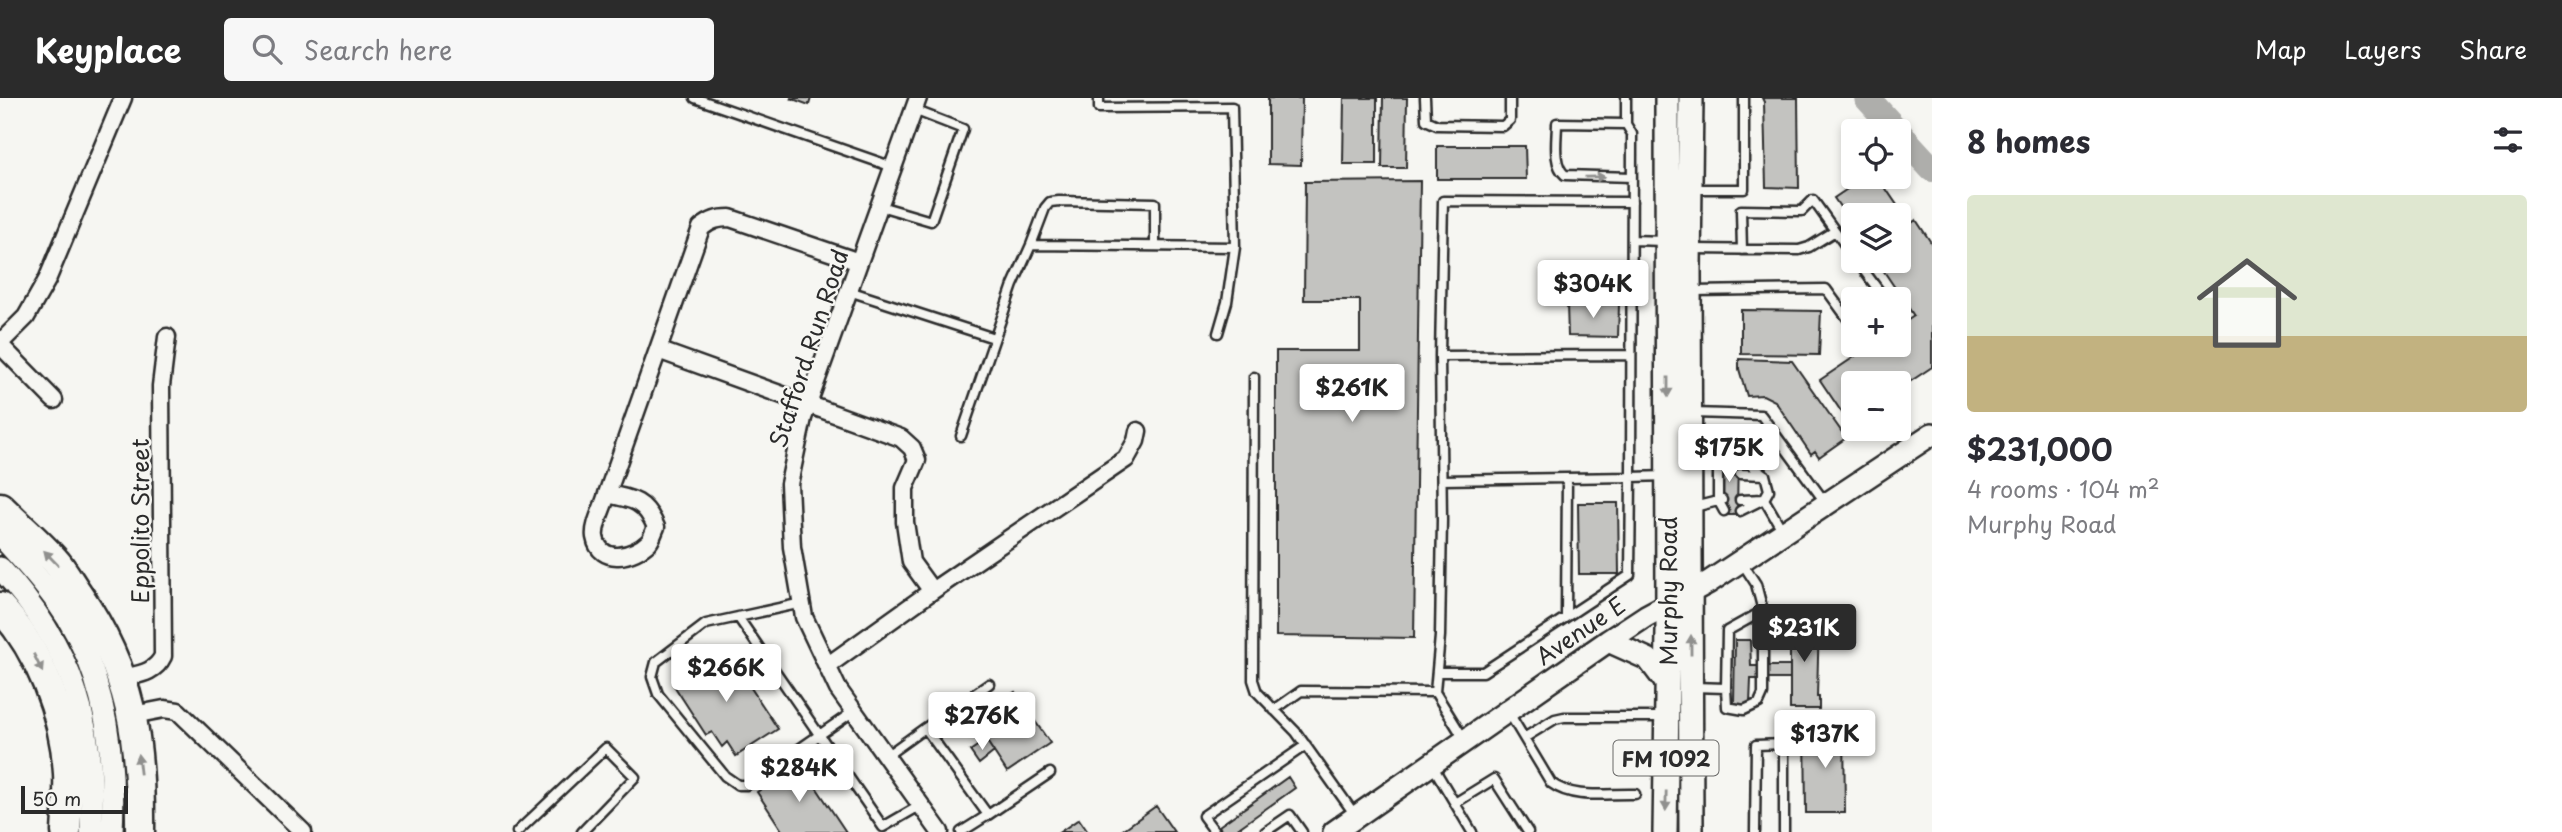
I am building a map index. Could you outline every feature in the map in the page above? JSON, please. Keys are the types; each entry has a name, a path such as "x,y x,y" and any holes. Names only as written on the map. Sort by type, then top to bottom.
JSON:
{"highway":[{"path":"0,507 58,564 109,645 123,678 133,715 141,779 140,832"},
{"path":"0,607 30,647 45,677 57,713 68,774 66,832"}],"main road":[{"path":"1668,98 1678,115 1679,175 1690,189"},
{"name":"Murphy Road","path":"1665,832 1668,98"},
{"name":"Murphy Road","path":"1691,98 1691,832"},
{"path":"1667,241 1676,247 1680,258 1680,356 1690,377"}],"street":[{"path":"54,400 0,344 26,317 47,280 123,98"},
{"name":"Stafford Run Road","path":"916,104 808,406 789,484 792,547 804,617 838,689 940,832"},
{"path":"607,494 701,228 710,221 730,218 859,262"},
{"name":"Eppolito Street","path":"123,678 149,672 158,666 163,656 161,386 167,337"},
{"path":"658,351 901,438 912,448 917,460 905,488 905,522 911,562 932,591"},
{"path":"827,666 1126,459 1136,441 1138,431"},
{"name":"Avenue E","path":"1335,832 1608,641 1741,561 1932,434"},
{"path":"0,535 57,603 79,641 95,680 106,717 113,757 113,832"},
{"path":"0,568 38,613 60,650 74,683 90,749 91,832"},
{"path":"1608,641 1648,659 1667,684"},
{"path":"133,715 164,709 178,711 303,832"}],"lane":[{"path":"695,98 894,167"},
{"path":"1099,98 1099,108 1231,107 1235,247 1227,302 1218,333"},
{"path":"1425,98 1426,120 1437,125 1503,126 1510,120 1510,98"},
{"path":"1438,672 1483,671 1630,576 1632,134 1626,124 1626,98"},
{"path":"1690,189 1744,189 1744,98"},
{"path":"880,206 931,221 963,128 916,104"},
{"path":"1626,124 1557,123 1557,161 1559,170 1565,175 1632,177"},
{"path":"1465,741 1435,692 1438,672 1442,480 1440,356 1443,201 1632,202"},
{"path":"1742,250 1741,210 1802,211 1813,201 1841,240"},
{"path":"961,436 1013,285 1045,208 1050,202 1155,202 1154,246"},
{"path":"1689,249 1799,250 1835,232"},
{"path":"1632,240 1667,241"},
{"path":"1031,245 1235,247"},
{"path":"1689,291 1826,289 1841,310"},
{"path":"849,291 994,338"},
{"path":"1440,356 1631,355"},
{"path":"1254,377 1253,680 1257,692 1306,745 1356,817"},
{"path":"1690,413 1761,415 1826,505"},
{"path":"1740,457 1765,475 1769,490 1764,499 1740,511"},
{"path":"1690,459 1721,459 1721,500 1724,510"},
{"path":"1740,474 1765,475"},
{"path":"1442,480 1668,476"},
{"path":"1566,616 1567,478"},
{"path":"1740,500 1764,499"},
{"path":"1764,499 1784,533"},
{"path":"1691,508 1721,500"},
{"path":"1741,561 1756,584 1763,611 1763,694 1759,703 1745,710 1727,707 1727,631 1763,611"},
{"path":"802,603 706,624 656,662 652,677 658,694 724,776 738,785 747,785 854,712"},
{"path":"738,617 883,827"},
{"path":"886,756 989,684"},
{"path":"1691,687 1726,688"},
{"path":"1274,710 1301,691 1435,692"},
{"path":"1509,712 1551,783 1564,792 1635,794"},
{"path":"1524,738 1555,719 1564,717 1667,717"},
{"path":"925,728 988,815"},
{"path":"1755,832 1756,745 1784,744 1784,832"},
{"path":"1215,832 1203,816 1306,745"},
{"path":"517,832 606,748 635,777 582,832"},
{"path":"1432,765 1472,832"},
{"path":"961,832 1050,774"},
{"path":"1455,803 1494,779 1528,832"},
{"path":"874,832 921,805"},
{"path":"1265,832 1290,815 1302,832"}],"building":[{"path":"790,98 811,98 809,105"},
{"path":"1268,98 1302,98 1301,165 1268,164"},
{"path":"1344,98 1377,98 1377,164 1343,164"},
{"path":"1383,98 1407,98 1406,168 1382,168"},
{"path":"1762,98 1798,98 1799,188 1766,187"},
{"path":"1437,146 1525,146 1526,179 1437,179"},
{"path":"1420,181 1414,638 1276,636 1276,351 1360,351 1360,300 1304,300 1305,182"},
{"path":"1847,189 1886,189 1896,203 1841,203 1841,208 1834,198"},
{"path":"1916,220 1932,244 1932,367 1911,381 1911,371 1841,371 1841,411 1820,380 1854,357 1911,357 1911,318 1914,316 1911,312 1911,287 1894,287 1885,273 1911,273 1911,223"},
{"path":"1567,304 1619,304 1618,337 1568,336"},
{"path":"1741,310 1821,311 1819,355 1741,354"},
{"path":"1739,359 1792,361 1841,431 1842,441 1819,457 1815,451 1811,454 1775,401 1763,395 1747,396 1739,369"},
{"path":"1721,453 1738,453 1737,515 1721,515"},
{"path":"1578,503 1618,503 1619,574 1579,574"},
{"path":"1790,619 1819,619 1819,709 1790,709"},
{"path":"1735,640 1750,640 1751,666 1790,666 1790,679 1751,679 1750,704 1734,704"},
{"path":"726,650 778,729 736,756 727,742 722,747 712,732 706,735 673,684"},
{"path":"1015,692 1050,743 1007,772 973,720"},
{"path":"1805,727 1844,727 1845,813 1806,813"},
{"path":"986,740 994,752 979,764 970,751"},
{"path":"800,763 846,832 783,832 757,792"},
{"path":"1288,777 1295,788 1233,832 1223,832 1219,826"},
{"path":"1156,806 1174,832 1120,832"},
{"path":"1079,819 1088,832 1060,832"}],"waterway":[{"path":"1867,98 1886,119"},
{"path":"1911,146 1932,169"}]}
